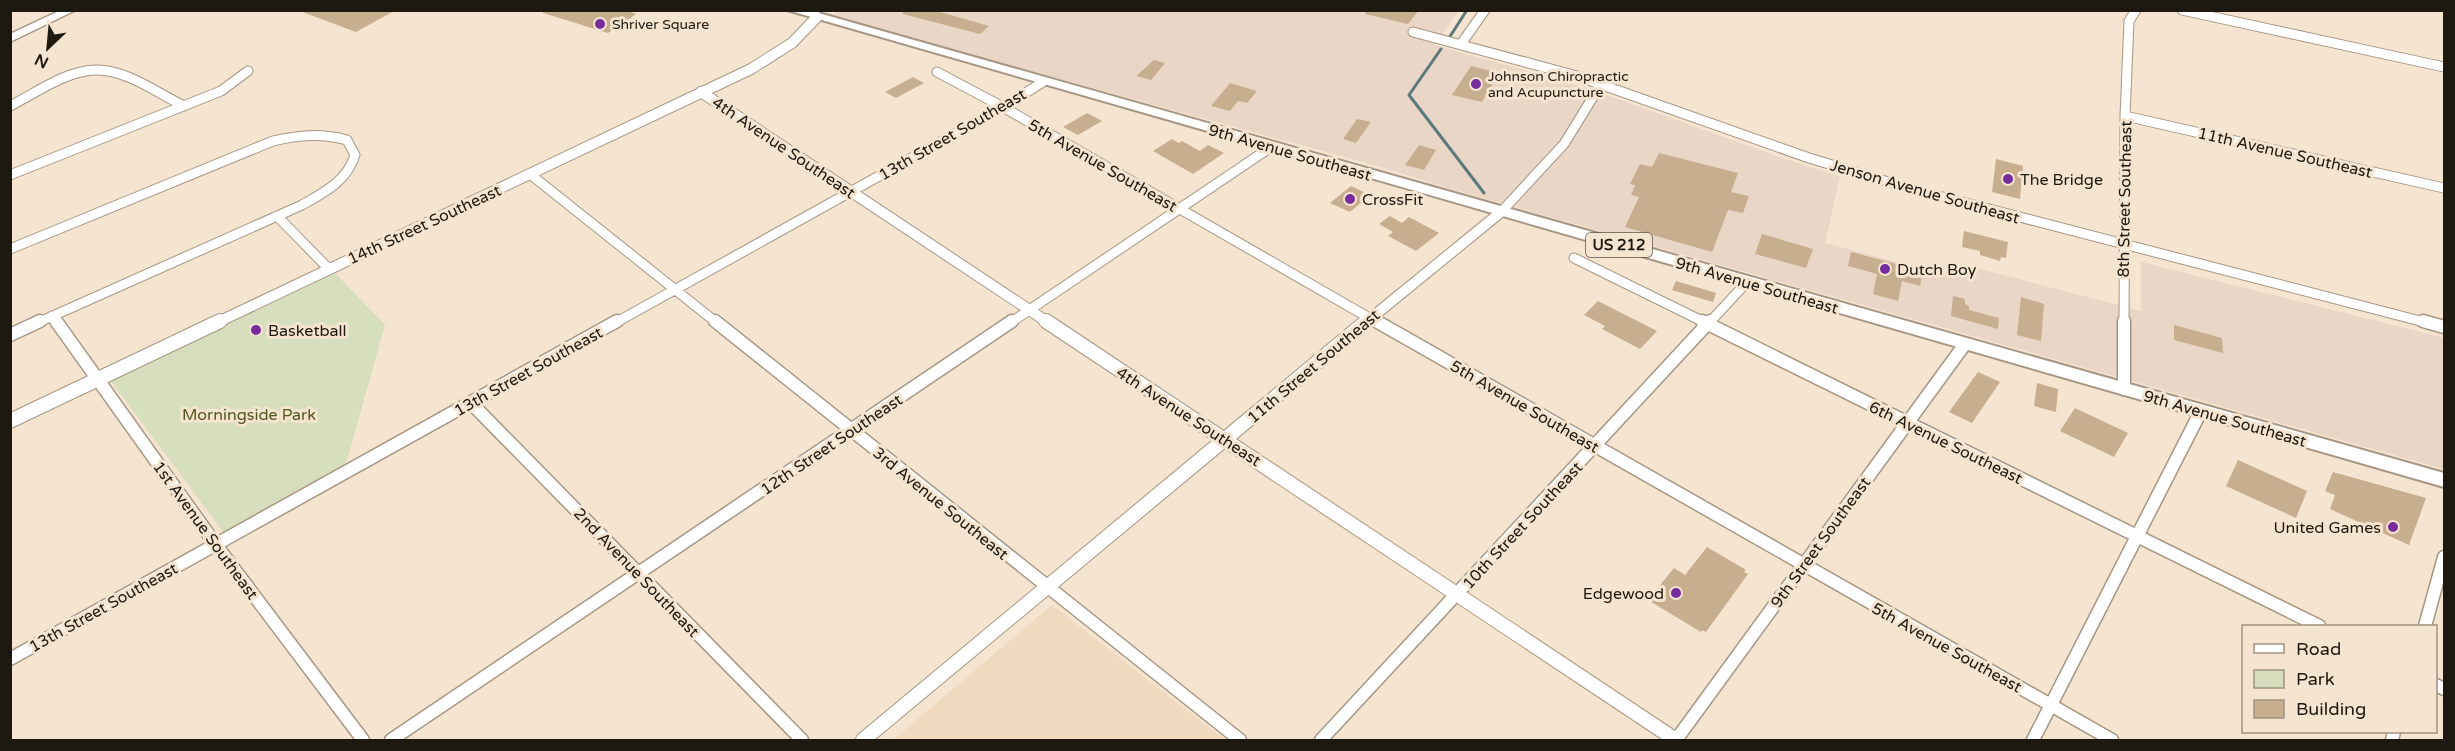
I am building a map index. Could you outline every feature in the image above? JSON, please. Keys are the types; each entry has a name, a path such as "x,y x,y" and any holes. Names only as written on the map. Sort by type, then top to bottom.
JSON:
{"main road":[{"path":"13,36 70,10"},
{"name":"9th Avenue Southeast","path":"793,10 821,14 1043,82 2445,480"}],"street":[{"path":"1461,44 1485,10"},
{"name":"8th Street Southeast","path":"2124,389 2125,116 2129,21 2136,10"},
{"path":"2182,10 2445,67"},
{"name":"14th Street Southeast","path":"10,421 766,61 792,43 821,14"},
{"name":"Jenson Avenue Southeast","path":"1413,32 1601,84 1855,173 2123,245 2445,327"},
{"path":"10,106 57,83 88,71 102,70 128,78 184,106"},
{"path":"10,175 230,86 248,71"},
{"name":"5th Avenue Southeast","path":"937,72 1003,107 2112,741"},
{"name":"13th Street Southeast","path":"10,659 1003,107 1043,82"},
{"name":"11th Street Southeast","path":"863,741 1370,318 1501,212 1564,144 1601,84"},
{"name":"4th Avenue Southeast","path":"701,92 1676,740"},
{"name":"11th Avenue Southeast","path":"2125,116 2445,188"},
{"path":"10,249 268,142 298,135 336,137 347,140 355,155 354,164 340,181 319,196 10,335"},
{"name":"12th Street Southeast","path":"391,741 1271,147"},
{"name":"3rd Avenue Southeast","path":"530,174 1240,741"},
{"path":"277,216 329,269"},
{"name":"6th Avenue Southeast","path":"1574,258 2315,625"},
{"name":"10th Street Southeast","path":"1321,741 1747,282"},
{"name":"1st Avenue Southeast","path":"52,316 216,545 363,741"},
{"name":"9th Street Southeast","path":"1676,740 1965,344"},
{"name":"2nd Avenue Southeast","path":"471,403 802,741"},
{"path":"2033,741 2201,411"},
{"path":"2426,625 2445,557"}],"shaded area":[{"path":"839,10 1459,11 1434,45 1584,87 1785,159 1840,176 1825,243 1947,275 1950,261 2141,311 2141,262 2444,338 2444,469 1384,168 832,16"},
{"path":"1052,605 1225,740 893,740"}],"green space":[{"name":"Morningside Park","path":"335,273 385,325 346,464 223,532 110,380"}],"building":[{"path":"297,10 396,10 356,32"},
{"name":"Shriver Square","path":"543,10 625,10 636,14 608,33 543,13"},
{"path":"903,10 933,10 989,26 980,34 903,14"},
{"path":"1366,10 1419,10 1408,24 1365,14"},
{"path":"1154,60 1165,63 1151,80 1136,76"},
{"name":"Johnson Chiropractic and Acupuncture","path":"1471,66 1499,73 1482,102 1452,95"},
{"path":"913,77 924,83 896,98 885,92"},
{"path":"1230,83 1257,91 1247,103 1238,101 1230,111 1211,106"},
{"path":"1087,113 1102,121 1078,135 1063,127"},
{"path":"1357,119 1371,122 1356,143 1343,139"},
{"path":"1172,139 1179,143 1182,141 1200,151 1208,145 1224,153 1193,174 1153,151"},
{"path":"1419,145 1436,150 1424,170 1405,165"},
{"path":"1659,153 1738,173 1731,192 1749,196 1743,213 1728,210 1712,252 1625,227 1639,197 1631,195 1635,185 1630,184 1640,164 1652,167"},
{"name":"The Bridge","path":"1996,159 2023,166 2020,199 1992,192"},
{"name":"CrossFit","path":"1351,186 1370,195 1350,212 1330,203"},
{"path":"1390,216 1402,223 1409,217 1439,233 1416,251 1388,236 1393,232 1379,224"},
{"path":"1964,231 2008,242 2006,258 2001,257 2000,261 1980,255 1980,251 1962,247"},
{"path":"1762,234 1813,249 1806,268 1755,254"},
{"name":"Dutch Boy","path":"1851,252 1923,271 1920,286 1902,281 1898,301 1873,294 1877,274 1848,266"},
{"path":"1676,281 1716,293 1713,302 1672,290"},
{"path":"1953,296 1965,299 1969,310 1999,318 1998,329 1951,316"},
{"path":"2021,297 2044,304 2041,341 2017,335"},
{"path":"1598,301 1657,331 1640,349 1602,329 1605,326 1584,315"},
{"path":"2174,325 2222,338 2223,353 2174,340"},
{"path":"1978,372 2000,382 1972,423 1949,412"},
{"path":"2037,383 2058,389 2056,412 2034,406"},
{"path":"2075,408 2128,433 2114,457 2060,431"},
{"path":"2238,460 2307,491 2296,518 2226,486"},
{"name":"United Games","path":"2333,472 2426,498 2409,545 2330,509 2335,495 2325,491"},
{"name":"Edgewood","path":"1707,547 1746,570 1744,572 1748,574 1706,632 1702,630 1701,632 1648,600 1674,568 1685,575"}],"waterway":[{"path":"1449,38 1467,10"},
{"path":"1441,49 1409,95 1484,193"}],"place":[{"name":"Shriver Square","path":"600,24"},
{"name":"Johnson Chiropractic and Acupuncture","path":"1476,84"},
{"name":"The Bridge","path":"2008,179"},
{"name":"CrossFit","path":"1350,199"},
{"name":"Dutch Boy","path":"1885,269"},
{"name":"Basketball","path":"256,330"},
{"name":"United Games","path":"2393,527"},
{"name":"Edgewood","path":"1676,593"}]}
